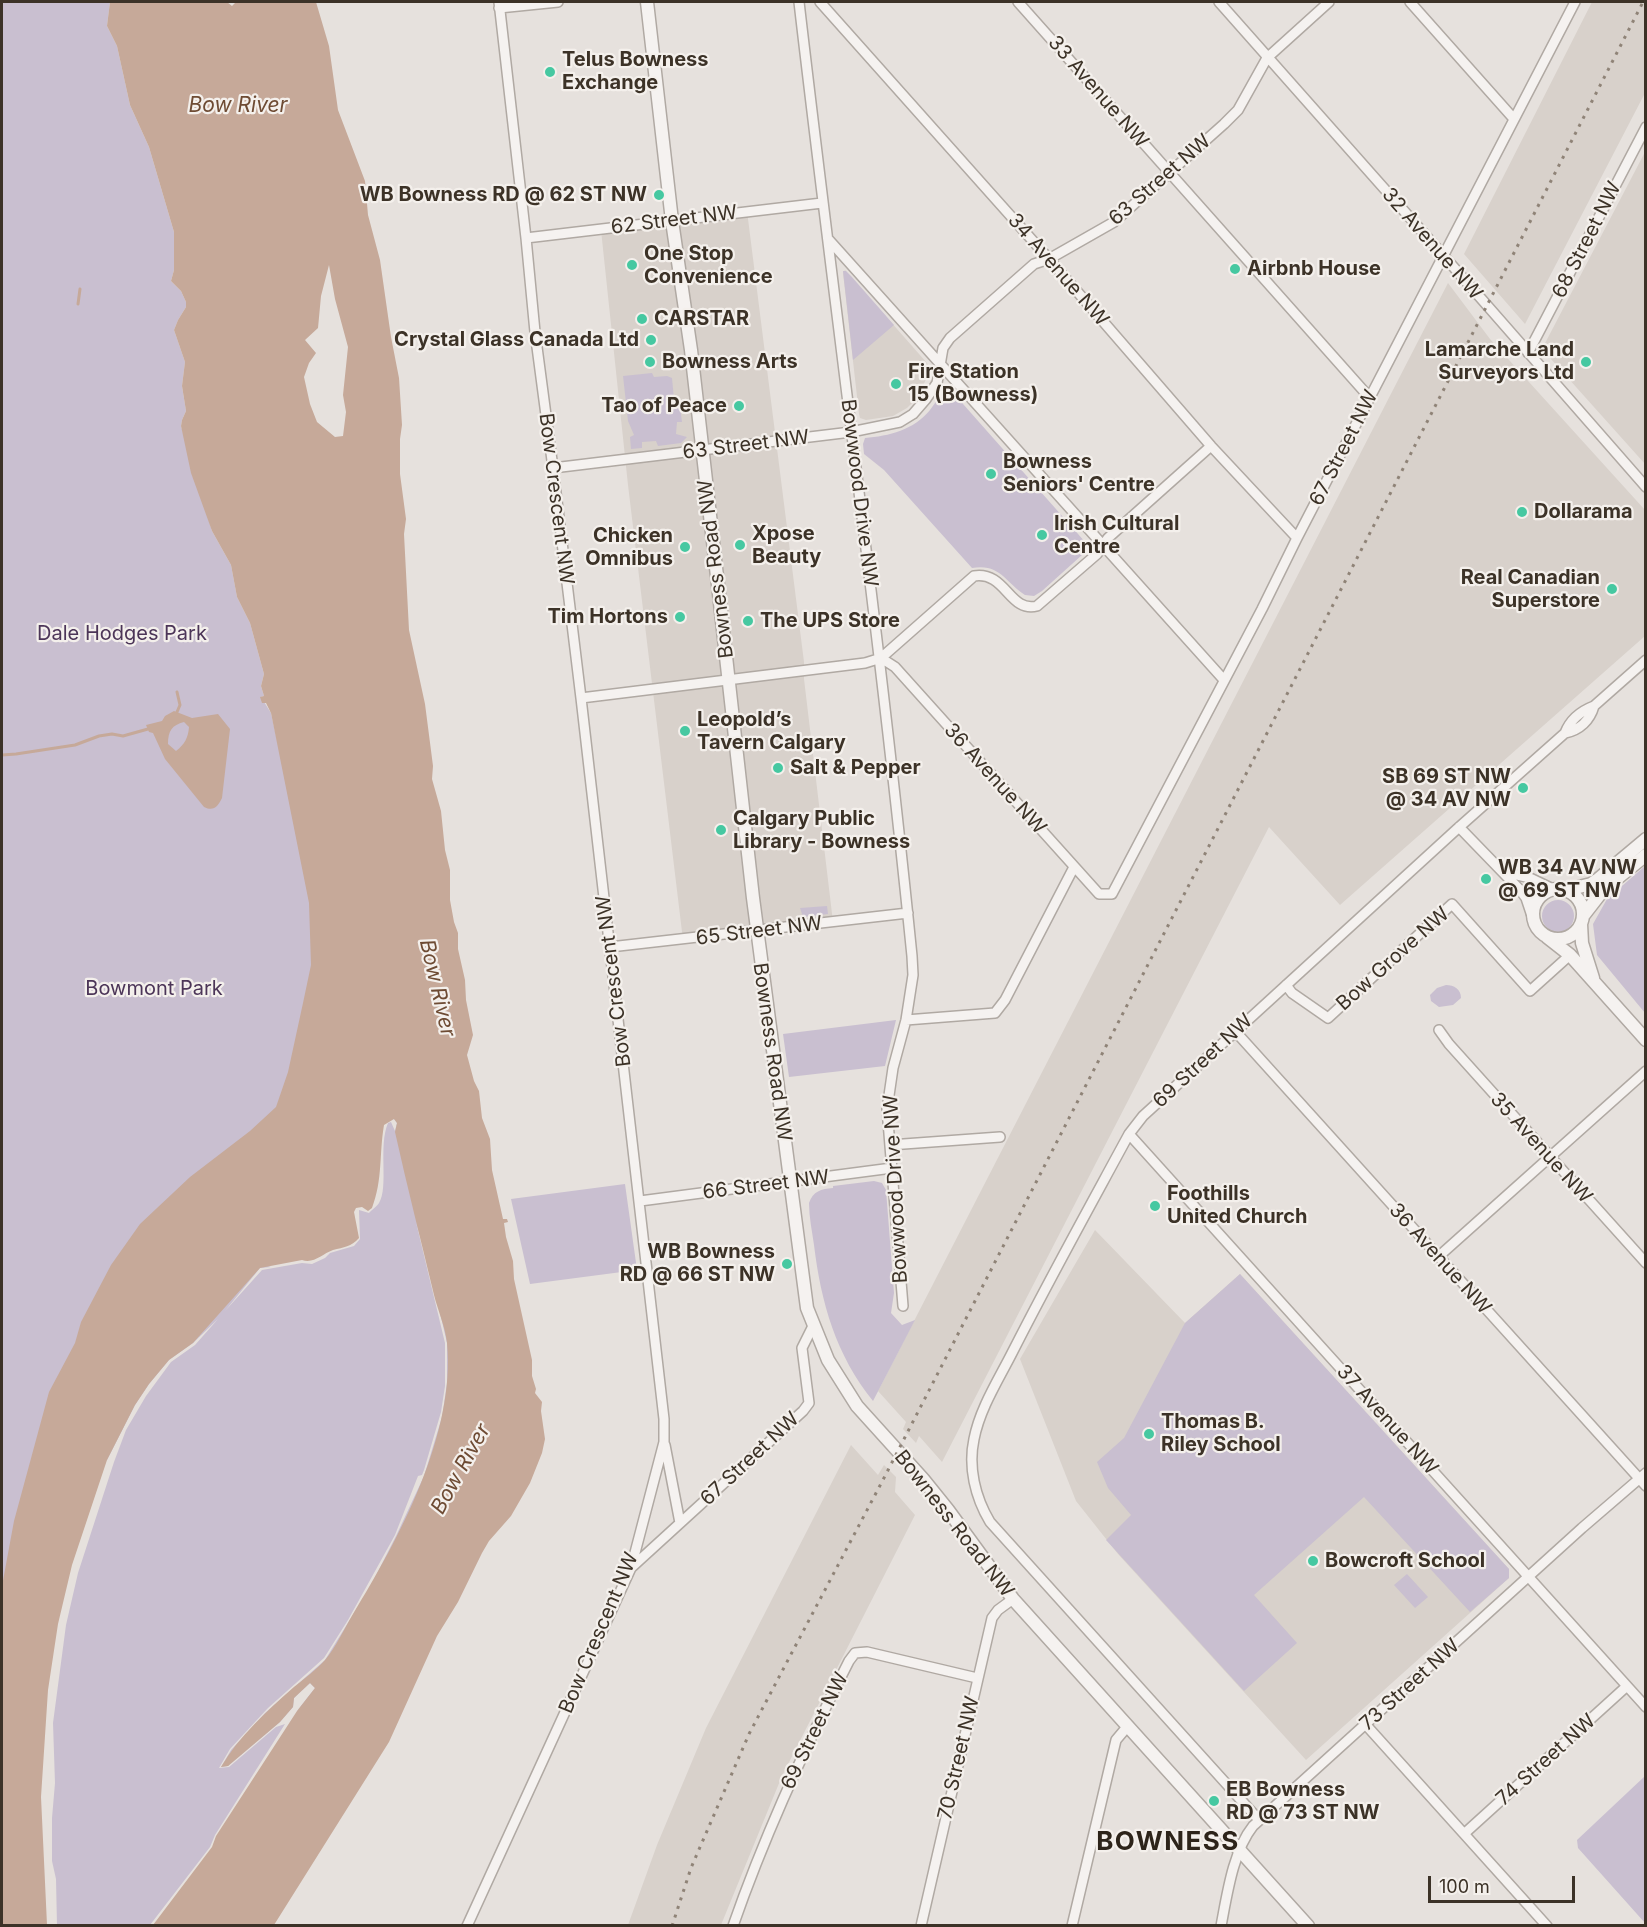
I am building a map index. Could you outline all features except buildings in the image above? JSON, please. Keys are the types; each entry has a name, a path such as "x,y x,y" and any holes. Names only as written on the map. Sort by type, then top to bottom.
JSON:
{"street":[{"path":"499,5 558,2"},
{"name":"Bowness Road NW","path":"647,2 757,931 807,1308 813,1326 828,1359 856,1406 923,1479 1013,1599 1308,1926"},
{"name":"Bowwood Drive NW","path":"800,2 850,432 881,658 913,975 887,1108 903,1306"},
{"name":"34 Avenue NW","path":"819,2 1049,259 1211,446 1297,538"},
{"name":"33 Avenue NW","path":"1018,2 1370,398"},
{"name":"32 Avenue NW","path":"1219,2 1646,487"},
{"name":"63 Street NW","path":"554,468 850,432 900,422 913,414 936,383 943,348 950,338 1034,264 1049,259 1114,222 1238,110 1267,58 1329,2"},
{"path":"1410,2 1514,119"},
{"name":"67 Street NW","path":"1112,894 1262,609 1575,2"},
{"name":"Bow Crescent NW","path":"467,1926 631,1568 664,1442 664,1419 640,1201 554,468 535,332 499,5"},
{"name":"68 Street NW","path":"1528,353 1646,127"},
{"name":"62 Street NW","path":"526,238 822,203"},
{"path":"829,240 1224,680"},
{"path":"581,698 865,663 881,658 974,576 995,579 1020,604 1033,607 1041,604 1097,554 1108,538 1211,446"},
{"name":"36 Avenue NW","path":"881,658 896,667 1099,894 1112,894"},
{"name":"69 Street NW","path":"974,1481 973,1450 980,1419 1020,1337 1129,1134 1143,1116 1565,733 1569,724 1586,709 1594,706 1646,660"},
{"path":"1459,827 1526,898 1536,927 1570,955 1646,1040"},
{"path":"1533,919 1534,904 1538,897 1552,889 1591,884 1646,839"},
{"path":"1547,937 1571,936 1604,889 1646,855"},
{"path":"906,1020 995,1014 1005,1000 1074,867"},
{"path":"1503,872 1530,879 1551,888 1563,889 1579,900 1582,943 1594,982"},
{"name":"Bow Grove NW","path":"1286,985 1292,993 1328,1018 1452,904 1530,991 1570,955"},
{"name":"65 Street NW","path":"610,947 908,913"},
{"name":"35 Avenue NW","path":"1439,1030 1449,1044 1646,1263"},
{"name":"36 Avenue NW","path":"1235,1031 1438,1257 1643,1479"},
{"path":"1438,1257 1646,1071"},
{"name":"37 Avenue NW","path":"1129,1134 1646,1707"},
{"path":"890,1145 1000,1137"},
{"name":"66 Street NW","path":"640,1201 892,1168"},
{"name":"67 Street NW","path":"631,1568 803,1411 809,1403 802,1348 813,1326"},
{"path":"664,1442 681,1523"},
{"name":"73 Street NW","path":"1221,1926 1228,1890 1240,1850 1246,1835 1259,1820 1528,1578 1643,1479"},
{"name":"Bowness Road NW","path":"974,1481 980,1503 996,1530 1259,1820"},
{"name":"70 Street NW","path":"921,1926 992,1618 998,1610 1013,1599"},
{"name":"69 Street NW","path":"733,1926 790,1781 821,1714 855,1653 867,1652 977,1678"},
{"name":"74 Street NW","path":"1465,1833 1627,1686"},
{"path":"1366,1725 1547,1926"},
{"path":"1072,1926 1116,1740 1127,1728"}],"shaded area":[{"path":"1592,2 1645,2 1645,93 1525,324 1464,254"},
{"path":"1645,152 1646,464 1542,349"},
{"path":"747,211 804,662 804,679 833,922 683,940 628,485 601,230"},
{"path":"845,270 930,369 919,396 907,408 893,416 866,420 860,418 843,273"},
{"path":"1448,283 1490,339 1645,510 1645,636 1340,905 1269,827 942,1462 919,1436 916,1443 903,1429 906,1422 878,1391"},
{"name":"Bowcroft School","path":"1095,1230 1185,1323 1240,1274 1509,1569 1509,1578 1306,1760 1118,1554 1076,1501 1020,1359"},
{"path":"851,1445 878,1475 884,1465 896,1477 895,1492 915,1515 782,1776 721,1925 628,1925 657,1845 706,1728"}],"green space":[{"path":"2,2 110,2 107,26 117,46 130,105 149,147 174,232 174,270 171,281 181,291 186,302 186,307 174,330 185,362 182,386 186,411 181,426 212,531 231,565 237,597 250,623 264,674 261,686 264,696 261,697 271,713 281,758 351,787 281,1110 177,1195 2,1805"},
{"path":"843,271 851,276 894,325 853,360"},
{"path":"652,373 654,377 672,378 674,399 679,399 682,422 677,422 676,434 687,437 681,443 658,446 656,441 642,442 642,448 631,449 630,437 634,435 628,421 623,376"},
{"path":"948,387 1086,543 1082,555 1034,596 1025,595 996,571 981,567 972,568 884,470 864,454 865,438 892,434 916,423 924,417"},
{"path":"1645,866 1645,1013 1597,955 1593,924 1607,899"},
{"path":"1558,900 1569,905 1574,916 1569,927 1558,932 1547,927 1542,916 1547,905"},
{"path":"827,906 828,914 803,917 800,908"},
{"path":"1446,985 1456,988 1461,998 1453,1005 1439,1007 1431,1001 1430,995 1437,988"},
{"path":"896,1020 885,1066 789,1077 783,1034"},
{"path":"396,1116 492,1403 331,1680 297,1711 315,1688 310,1683 294,1698 293,1707 280,1722 228,1766 221,1767 231,1750 265,1713 325,1660 370,1587 424,1476 442,1417 447,1383 447,1343 416,1222 445,1343 445,1386 441,1412 424,1470 422,1475 418,1476 395,1535 324,1658 268,1708 230,1749 219,1768 229,1767 276,1727 285,1724 215,1835 210,1847 150,1925 57,1926 56,1879 52,1861 55,1783 53,1723 66,1625 78,1573 126,1430 146,1396 171,1362 195,1345 218,1319 193,1343 169,1360 149,1384 135,1405 107,1460 91,1451 190,1245 271,1267 260,1268 225,1311 262,1270 302,1263 312,1264 330,1253 354,1246 360,1239 359,1210 369,1213 379,1203 382,1196 385,1132 388,1123 391,1122 395,1131"},
{"path":"874,1181 882,1183 886,1190 894,1293 891,1313 902,1325 915,1320 873,1401 849,1365 832,1328 817,1266 809,1203 815,1193 821,1190 833,1188 833,1186"},
{"path":"625,1184 637,1270 530,1284 511,1199"},
{"name":"Bowcroft School","path":"1240,1274 1509,1569 1509,1578 1470,1612 1364,1497 1254,1595 1297,1643 1244,1691 1106,1540 1131,1515 1108,1488 1097,1462 1124,1438 1185,1323"},
{"path":"1407,1574 1428,1597 1415,1608 1394,1585"},
{"path":"1645,1776 1645,1923 1578,1848 1577,1840"}],"water":[{"name":"Bow River","path":"110,2 227,2 232,6 236,2 316,2 329,46 338,110 365,181 368,215 380,260 399,378 402,425 400,474 406,519 404,534 409,630 425,704 433,766 432,779 441,811 445,850 450,870 450,900 458,933 458,949 473,1035 467,1055 479,1091 482,1118 490,1139 492,1170 503,1219 507,1219 508,1222 504,1223 506,1237 513,1261 514,1279 532,1360 535,1393 542,1402 545,1439 530,1483 511,1516 489,1541 482,1553 458,1602 437,1636 389,1742 274,1925 153,1925 212,1847 216,1836 297,1711 315,1688 310,1683 294,1698 293,1707 280,1722 228,1766 221,1767 254,1724 318,1667 333,1649 371,1585 405,1519 421,1484 433,1449 443,1413 447,1377 447,1343 404,1173 395,1132 397,1123 394,1119 384,1125 379,1177 372,1208 368,1211 362,1207 356,1208 354,1212 359,1238 350,1245 333,1250 314,1260 260,1268 193,1343 169,1360 149,1384 135,1405 107,1460 72,1565 58,1624 48,1690 41,1797 47,1925 2,1925 2,1586 14,1521 49,1392 75,1343 81,1322 111,1265 140,1224 190,1177 250,1131 276,1107 288,1072 311,965 309,903 271,713 260,697 264,696 261,686 264,674 250,623 237,597 231,565 212,531 191,473 181,426 186,411 182,386 185,362 174,330 186,307 186,302 181,291 171,281 174,270 174,232 149,147 130,105 117,46 107,26","holes":["329,265 335,299 348,347 343,395 346,412 343,436 335,437 317,422 304,377 316,353 305,340 318,328 321,296"]},
{"path":"174,711 192,718 218,714 230,729 222,798 215,807 210,809 204,807 165,759 153,733 149,732 146,725 162,721 165,716","holes":["184,722 189,727 186,740 176,751 168,744 170,732 176,725"]}],"waterway":[{"path":"78,304 80,289"},
{"path":"177,692 180,705 177,712"},
{"path":"2,755 75,745 99,736 112,734 123,736 148,729"}],"railway":[{"path":"672,1926 691,1868 749,1734 885,1476 1643,2"}],"place":[{"name":"Telus Bowness Exchange","path":"550,72"},
{"name":"WB Bowness RD @ 62 ST NW","path":"659,195"},
{"name":"One Stop Convenience","path":"632,265"},
{"name":"Airbnb House","path":"1235,269"},
{"name":"CARSTAR","path":"642,319"},
{"name":"Crystal Glass Canada Ltd","path":"651,340"},
{"name":"Bowness Arts","path":"650,362"},
{"name":"Lamarche Land Surveyors Ltd","path":"1586,362"},
{"name":"Fire Station 15 (Bowness)","path":"896,384"},
{"name":"Tao of Peace","path":"739,406"},
{"name":"Bowness Seniors' Centre","path":"991,474"},
{"name":"Dollarama","path":"1522,512"},
{"name":"Irish Cultural Centre","path":"1042,535"},
{"name":"Xpose Beauty","path":"740,545"},
{"name":"Chicken Omnibus","path":"685,547"},
{"name":"Real Canadian Superstore","path":"1612,589"},
{"name":"Tim Hortons","path":"680,617"},
{"name":"The UPS Store","path":"748,621"},
{"name":"Leopold’s Tavern Calgary","path":"685,731"},
{"name":"Salt & Pepper","path":"778,768"},
{"name":"SB 69 ST NW @ 34 AV NW","path":"1523,788"},
{"name":"Calgary Public Library - Bowness","path":"721,830"},
{"name":"WB 34 AV NW @ 69 ST NW","path":"1486,879"},
{"name":"Foothills United Church","path":"1155,1206"},
{"name":"WB Bowness RD @ 66 ST NW","path":"787,1264"},
{"name":"Thomas B. Riley School","path":"1149,1434"},
{"name":"Bowcroft School","path":"1313,1561"},
{"name":"EB Bowness RD @ 73 ST NW","path":"1214,1801"}],"district":[{"name":"BOWNESS","path":"1168,1842"}],"park label":[{"name":"Dale Hodges Park","path":"122,634"},
{"name":"Bowmont Park","path":"154,989"}]}
